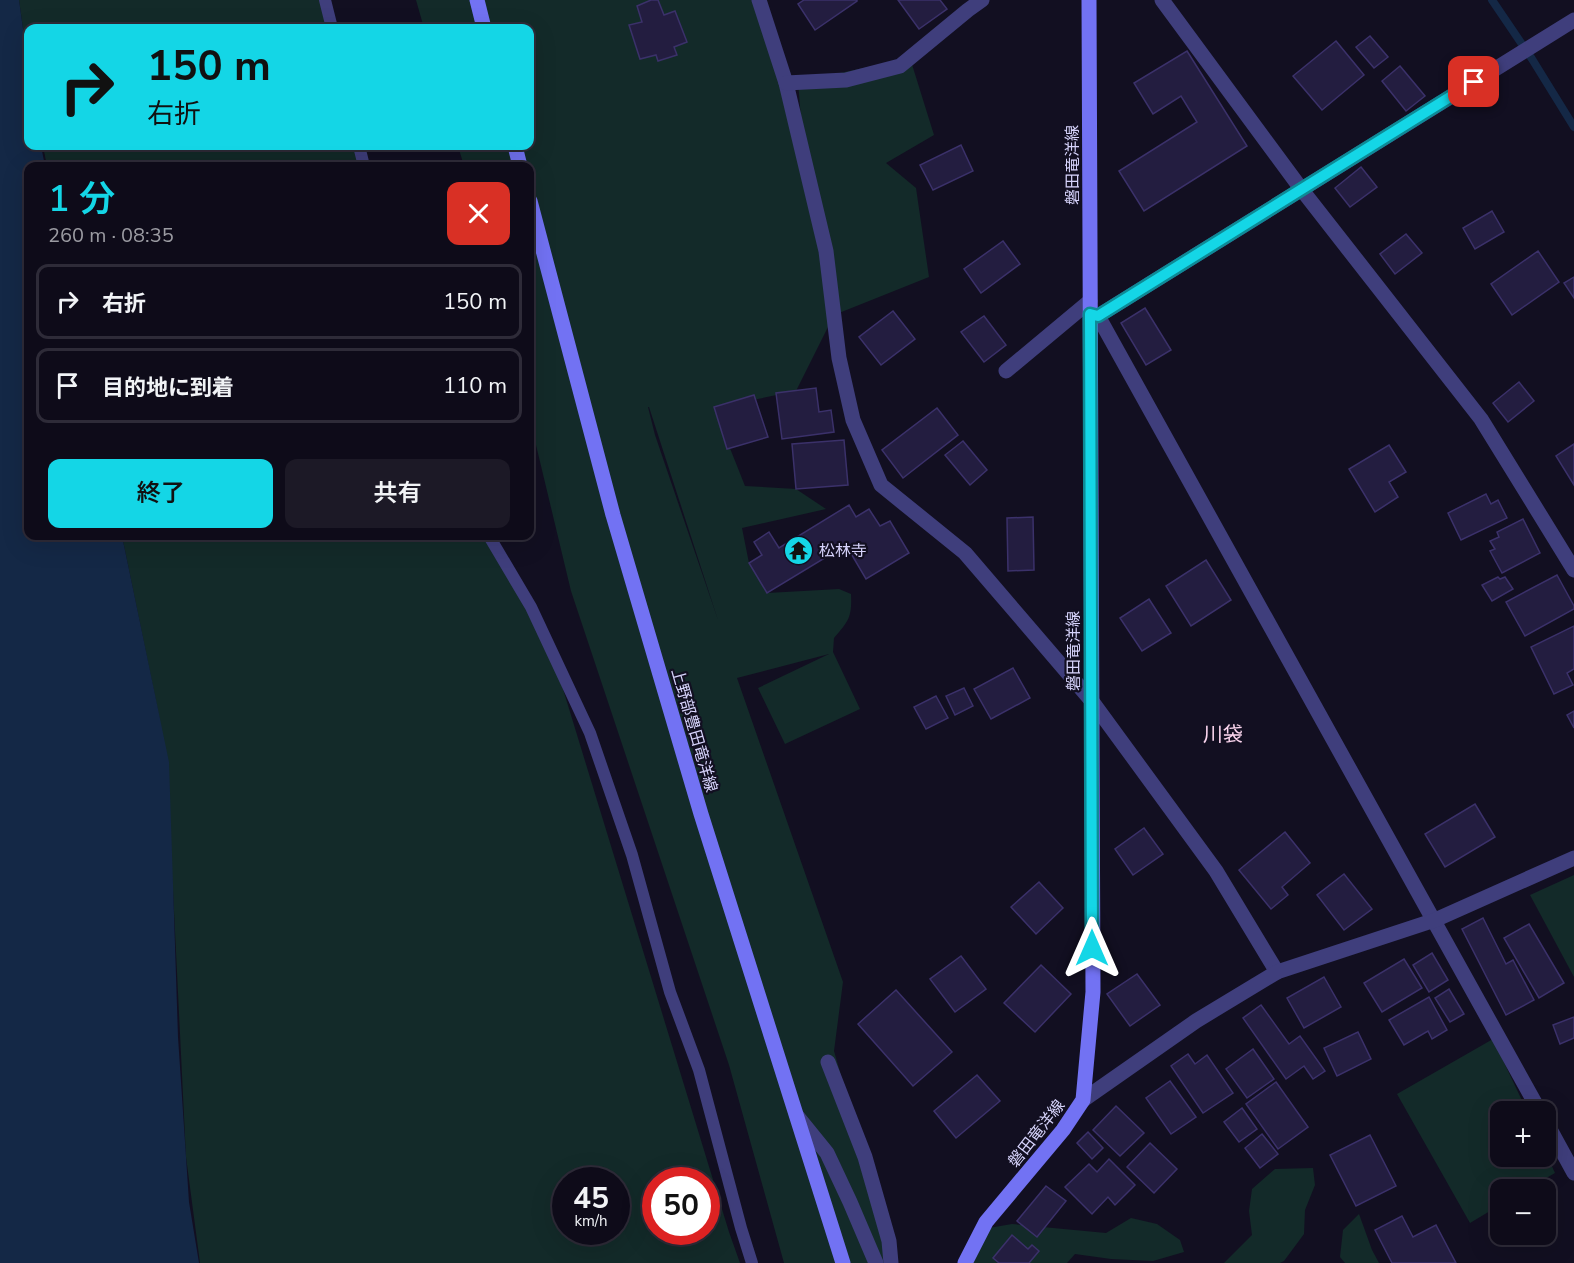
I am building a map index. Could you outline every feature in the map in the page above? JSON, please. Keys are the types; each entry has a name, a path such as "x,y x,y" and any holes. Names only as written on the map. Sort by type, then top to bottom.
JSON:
{"main road":[{"path":"477,0 483,24"},
{"name":"磐田竜洋線","path":"965,1263 986,1222 1063,1130 1083,1100 1093,993 1091,700 1093,310 1089,0"},
{"name":"上野部豊田竜洋線","path":"534,216 612,514 700,814 843,1263"}],"street":[{"path":"759,0 786,84 826,251 838,358 853,420 881,485 965,553 1091,700 1216,871 1277,972"},
{"path":"786,84 846,80 900,66 982,0"},
{"path":"1162,0 1302,190 1481,419 1574,570"},
{"path":"1006,371 1093,310 1302,190 1574,20"},
{"path":"1093,310 1534,1101"},
{"path":"1083,1100 1196,1020 1277,972 1434,920 1574,858"},
{"path":"828,1062 865,1157 889,1241 891,1263"},
{"path":"796,1114 827,1153 876,1263"},
{"path":"1556,1140 1574,1173"}],"lane":[{"path":"325,0 331,24"},
{"path":"491,540 531,607 590,733 632,855 670,992 699,1070 752,1263"}],"green space":[{"path":"19,0 321,0 327,24 24,24 24,36"},
{"path":"416,0 759,0 804,155 798,82 910,58 934,135 886,163 916,188 929,277 834,315 796,391 714,408 745,486 796,489 826,509 742,528 749,563 767,593 839,589 851,594 850,614 834,638 833,652 860,709 785,744 758,688 829,654 737,678 843,982 834,1051 895,1263 784,1263 729,1065 571,591 534,437 534,162 463,162 459,150 534,150 534,24 423,24","holes":["648,407 649,407 718,620 655,435"]},
{"path":"44,150 360,150 364,162 46,162"},
{"path":"123,540 490,540 552,653 709,1167 642,1167 642,1245 720,1245 720,1203 740,1263 200,1263 186,1157 173,890 159,716"},
{"path":"1574,875 1574,977 1530,895"},
{"path":"1493,1039 1522,1101 1490,1101 1490,1167 1552,1167 1555,1173 1544,1179 1490,1179 1490,1211 1470,1223 1397,1094"},
{"path":"1313,1168 1315,1185 1305,1210 1304,1234 1284,1261 1280,1263 1224,1263 1252,1235 1249,1211 1252,1189 1275,1169"},
{"path":"1359,1214 1379,1263 1345,1263 1340,1257 1343,1230"},
{"path":"1131,1218 1157,1224 1180,1240 1184,1252 1153,1261 1075,1254 1067,1263 965,1263 983,1229 1012,1224 1106,1233"}],"water":[{"path":"0,0 19,0 24,36 24,150 42,150 44,162 24,162 24,540 123,540 169,762 178,1037 189,1202 199,1263 0,1263"}],"building":[{"path":"651,0 658,0 664,15 675,11 687,42 674,47 677,55 658,61 656,55 640,59 629,25 642,22 637,6"},
{"path":"804,0 857,1 815,30 798,4"},
{"path":"898,0 940,0 947,9 919,29"},
{"path":"1370,36 1388,57 1374,68 1356,47"},
{"path":"1336,41 1364,75 1322,110 1293,76"},
{"path":"1187,51 1247,146 1144,211 1119,171 1197,122 1181,96 1153,114 1134,83"},
{"path":"1400,66 1425,96 1406,111 1382,81"},
{"path":"961,145 973,171 933,190 920,165"},
{"path":"1361,167 1377,187 1350,207 1335,188"},
{"path":"1492,211 1504,232 1475,249 1463,228"},
{"path":"1406,234 1422,253 1395,274 1380,254"},
{"path":"1003,241 1020,264 981,293 964,269"},
{"path":"1538,251 1559,282 1512,315 1491,284"},
{"path":"1574,277 1574,298 1564,283"},
{"path":"1145,308 1171,350 1146,365 1121,323"},
{"path":"893,311 915,339 881,365 859,337"},
{"path":"984,316 1006,345 984,362 961,332"},
{"path":"1519,382 1534,401 1508,422 1493,403"},
{"path":"816,388 819,412 831,410 834,432 782,439 776,393"},
{"path":"754,395 768,437 727,449 714,407"},
{"path":"937,408 958,435 903,478 882,450"},
{"path":"844,440 848,485 796,489 792,444"},
{"path":"963,441 987,470 970,485 945,455"},
{"path":"1574,444 1574,485 1556,456"},
{"path":"1389,445 1406,472 1389,482 1398,497 1375,512 1349,469"},
{"path":"1486,494 1491,504 1498,500 1507,518 1461,540 1448,513"},
{"name":"松林寺","path":"849,505 856,517 869,509 880,526 890,521 909,553 866,579 846,545 767,593 749,563 762,555 754,542 769,532 779,548"},
{"path":"1033,517 1034,570 1008,571 1007,518"},
{"path":"1523,519 1540,553 1502,573 1490,551 1495,549 1490,541 1499,537 1497,532"},
{"path":"1206,560 1231,600 1191,626 1166,586"},
{"path":"1557,575 1574,609 1525,636 1506,602"},
{"path":"1498,577 1500,579 1505,577 1513,589 1492,601 1482,585"},
{"path":"1149,599 1171,633 1142,651 1120,618"},
{"path":"1574,626 1574,669 1567,673 1573,685 1554,694 1531,647"},
{"path":"1013,668 1030,698 991,719 974,689"},
{"path":"964,688 973,706 955,715 946,696"},
{"path":"936,696 948,718 926,729 914,707"},
{"path":"1574,711 1574,728 1567,715"},
{"path":"1475,804 1495,837 1445,867 1425,834"},
{"path":"1144,828 1163,854 1133,875 1115,849"},
{"path":"1285,832 1310,863 1282,887 1288,895 1271,909 1239,870"},
{"path":"1344,874 1372,909 1344,930 1317,895"},
{"path":"1039,882 1063,908 1036,934 1011,907"},
{"path":"1483,918 1506,964 1513,960 1534,1000 1506,1015 1462,929"},
{"path":"1529,924 1564,983 1539,998 1504,938"},
{"path":"1432,953 1448,980 1429,992 1413,965"},
{"path":"961,956 986,989 955,1012 930,979"},
{"path":"1404,959 1422,988 1382,1012 1364,983"},
{"path":"1041,965 1071,994 1035,1032 1004,1003"},
{"path":"1137,974 1160,1005 1130,1026 1107,994"},
{"path":"1324,977 1341,1007 1304,1028 1287,998"},
{"path":"1449,989 1464,1014 1450,1022 1435,998"},
{"path":"896,990 952,1052 913,1086 858,1024"},
{"path":"1429,997 1447,1030 1432,1039 1428,1031 1404,1045 1389,1020"},
{"path":"1261,1005 1289,1044 1300,1036 1325,1071 1313,1079 1304,1066 1286,1079 1243,1018"},
{"path":"1574,1017 1574,1038 1560,1044 1553,1025"},
{"path":"1358,1032 1371,1059 1337,1076 1324,1048"},
{"path":"1253,1049 1274,1079 1247,1098 1226,1069"},
{"path":"1188,1054 1195,1064 1207,1055 1233,1093 1203,1113 1171,1066"},
{"path":"977,1075 1000,1101 956,1138 934,1111"},
{"path":"1170,1081 1196,1117 1171,1134 1146,1098"},
{"path":"1276,1082 1308,1127 1278,1149 1246,1104"},
{"path":"1116,1106 1144,1133 1120,1156 1093,1130"},
{"path":"1242,1108 1257,1129 1239,1142 1224,1122"},
{"path":"1088,1132 1103,1148 1092,1159 1077,1143"},
{"path":"1262,1134 1278,1154 1260,1168 1245,1148"},
{"path":"1370,1135 1396,1186 1356,1206 1330,1155"},
{"path":"1150,1143 1177,1169 1154,1193 1127,1167"},
{"path":"1109,1159 1135,1185 1115,1205 1108,1197 1092,1214 1065,1187 1089,1164 1097,1172"},
{"path":"1046,1186 1066,1201 1037,1237 1017,1221"},
{"path":"1402,1216 1413,1237 1436,1225 1456,1263 1392,1263 1375,1230"},
{"path":"1012,1235 1028,1249 1032,1245 1039,1251 1029,1263 999,1263 993,1258"}],"waterway":[{"path":"1492,0 1574,127"}],"place":[{"name":"松林寺","path":"798,550"}],"district":[{"name":"川袋","path":"1223,734"}],"route":[{"path":"1092,948 1090,314 1098,316 1474,82"}]}
